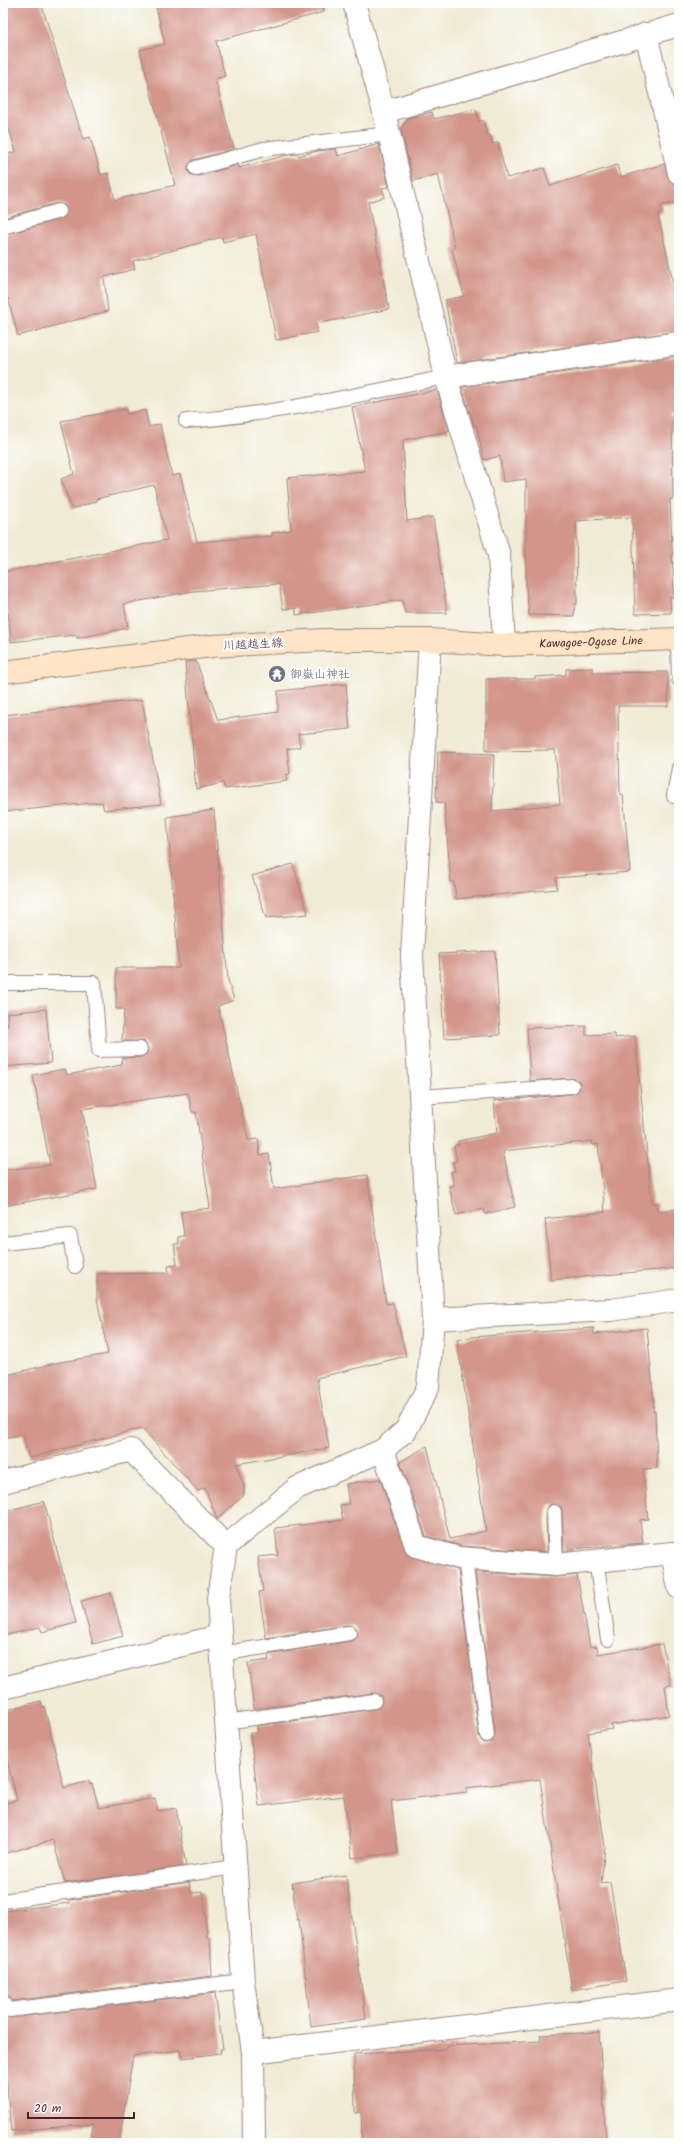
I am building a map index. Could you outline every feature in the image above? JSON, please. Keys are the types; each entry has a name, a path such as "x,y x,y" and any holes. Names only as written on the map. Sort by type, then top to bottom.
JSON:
{"main road":[{"name":"川越越生線","path":"3,672 212,646 324,640 430,640 504,645"},
{"name":"Kawagoe-Ogose Line","path":"504,645 678,640"}],"street":[{"path":"354,3 384,112 446,377 499,555 504,645"},
{"path":"384,112 679,25"},
{"path":"646,34 679,173"},
{"path":"446,377 679,343"},
{"path":"254,2143 253,2052 243,1981 218,1598 226,1546 297,1488 382,1450 406,1430 428,1388 433,1319 412,956 430,640"},
{"path":"433,1319 611,1310 679,1300"},
{"path":"3,1482 131,1450 226,1546"},
{"path":"382,1450 416,1546 465,1558 556,1565 672,1553 679,1588"},
{"path":"3,1688 221,1645"},
{"path":"253,2052 679,2000"}],"lane":[{"path":"196,168 264,149 389,134"},
{"path":"3,228 59,211"},
{"path":"186,420 228,418 272,411 446,377"},
{"path":"678,640 679,679"},
{"path":"674,796 679,768"},
{"path":"3,983 94,983 100,1050 140,1049"},
{"path":"420,1097 572,1086"},
{"path":"3,1243 70,1236 75,1266"},
{"path":"554,1512 556,1565"},
{"path":"465,1558 487,1735"},
{"path":"596,1561 608,1639"},
{"path":"221,1645 349,1633"},
{"path":"226,1722 374,1701"},
{"path":"3,1901 235,1867"},
{"path":"3,2002 5,2007 9,2010 243,1981"}],"building":[{"path":"3,3 41,3 83,139 90,137 101,175 108,173 115,200 175,185 140,50 165,44 155,3 323,3 324,12 216,41 225,76 215,79 234,149 193,160 188,166 188,170 190,174 198,176 238,165 239,168 287,155 297,154 298,156 317,151 336,149 338,156 379,144 389,187 382,188 385,197 368,202 389,309 316,324 318,332 276,340 256,234 223,242 222,237 133,261 135,269 104,277 108,311 18,336 8,298 3,300 3,235 61,219 65,217 67,209 65,205 57,203 3,218 3,155 16,152 3,109"},
{"path":"476,109 479,122 483,120 487,135 490,135 492,144 498,143 507,178 544,168 550,186 617,165 621,177 664,164 670,181 679,185 679,203 661,205 663,212 658,214 674,287 679,286 679,331 457,363 445,300 464,296 452,249 455,248 438,174 413,181 401,129 408,118 432,112 434,119"},
{"path":"679,356 679,414 672,415 673,499 670,499 674,597 670,597 671,613 635,614 632,517 576,521 577,604 575,604 574,616 529,615 526,587 526,479 503,482 500,456 484,460 476,425 474,426 462,387"},
{"path":"437,390 449,431 403,440 407,521 433,517 447,613 405,613 402,600 296,615 296,608 283,609 279,584 193,591 124,604 128,628 77,638 76,635 11,642 8,612 3,613 3,572 167,540 154,485 96,499 97,501 72,509 61,479 74,474 61,421 126,409 127,414 145,410 149,427 160,424 172,476 180,474 197,542 272,536 272,533 291,530 287,478 365,471 352,407"},
{"path":"196,661 218,720 278,712 278,691 346,684 350,729 298,734 300,747 287,749 290,774 286,775 287,781 225,789 223,783 196,789 185,662"},
{"path":"593,668 593,673 668,672 668,706 618,706 620,794 623,794 630,872 556,878 557,889 456,899 454,882 451,882 444,803 436,802 438,752 494,754 492,811 560,804 555,750 486,751 486,679 535,679 535,677 566,675 566,669"},
{"path":"142,700 161,804 104,810 102,802 3,812 3,715"},
{"path":"214,810 228,980 234,1000 218,1006 248,1140 258,1139 260,1155 269,1154 274,1189 367,1175 386,1304 393,1303 406,1356 317,1378 329,1448 236,1464 244,1487 244,1495 217,1519 205,1488 198,1491 142,1428 29,1458 23,1434 3,1438 3,1376 55,1363 108,1354 97,1299 97,1274 169,1273 168,1266 177,1265 174,1244 179,1244 178,1237 184,1236 181,1212 210,1208 196,1112 192,1112 188,1093 82,1109 97,1189 3,1206 3,1170 50,1165 33,1075 65,1069 67,1075 121,1065 122,1058 141,1057 147,1053 148,1048 144,1041 122,1041 124,1009 116,1009 116,968 179,968 167,817"},
{"path":"293,864 308,914 266,918 252,876"},
{"path":"495,951 500,1035 444,1038 439,954"},
{"path":"46,1009 51,1063 3,1067 3,1026 8,1026 7,1013"},
{"path":"586,1026 586,1035 615,1034 615,1038 635,1036 652,1203 656,1203 657,1211 679,1209 679,1268 551,1280 545,1219 605,1212 598,1144 593,1145 592,1141 503,1151 515,1207 485,1214 484,1209 456,1215 449,1186 454,1186 451,1172 455,1171 453,1162 457,1161 454,1146 459,1145 458,1141 497,1133 494,1101 573,1094 580,1089 579,1081 572,1078 530,1081 527,1028"},
{"path":"594,1328 594,1334 647,1328 654,1402 653,1412 655,1411 657,1468 643,1469 648,1519 640,1520 643,1543 572,1549 572,1551 564,1552 562,1511 561,1507 554,1504 549,1505 546,1512 547,1552 461,1546 426,1536 400,1462 427,1446 450,1539 486,1531 457,1340 472,1337"},
{"path":"380,1479 407,1555 458,1570 479,1736 483,1743 492,1742 495,1734 475,1572 555,1577 577,1575 590,1647 597,1646 598,1654 662,1644 671,1685 665,1686 669,1715 611,1725 612,1729 588,1733 605,1847 601,1883 610,1882 626,1981 572,1990 540,1779 466,1788 467,1792 391,1801 398,1853 352,1858 344,1796 259,1806 250,1733 257,1733 257,1726 375,1709 380,1707 382,1700 380,1695 373,1693 254,1709 248,1663 269,1660 268,1655 350,1641 355,1639 357,1632 355,1627 348,1625 266,1638 259,1592 263,1591 258,1557 278,1555 275,1528 343,1520 340,1505 349,1504 346,1484"},
{"path":"44,1501 76,1623 42,1632 40,1627 3,1636 3,1512"},
{"path":"111,1593 123,1636 93,1644 81,1601"},
{"path":"41,1701 42,1707 44,1706 64,1788 89,1781 90,1785 92,1784 99,1808 155,1798 158,1811 176,1808 186,1866 65,1883 53,1840 3,1854 3,1804 17,1800 3,1744 3,1711"},
{"path":"346,1875 366,2019 311,2027 299,1919 297,1920 292,1883"},
{"path":"189,1882 191,1893 202,1892 202,1895 204,1895 207,1938 210,1938 212,1976 12,2001 9,1996 3,1994 3,1911 70,1903 70,1900"},
{"path":"215,1993 223,2049 220,2049 221,2053 182,2058 180,2050 133,2056 119,2143 90,2143 93,2124 11,2131 6,2074 3,2074 3,2016 10,2018"},
{"path":"599,2032 606,2143 362,2143 361,2112 355,2113 354,2054 447,2049 447,2046 541,2041 540,2035"}],"place":[{"name":"御嶽山神社","path":"277,674"}]}
